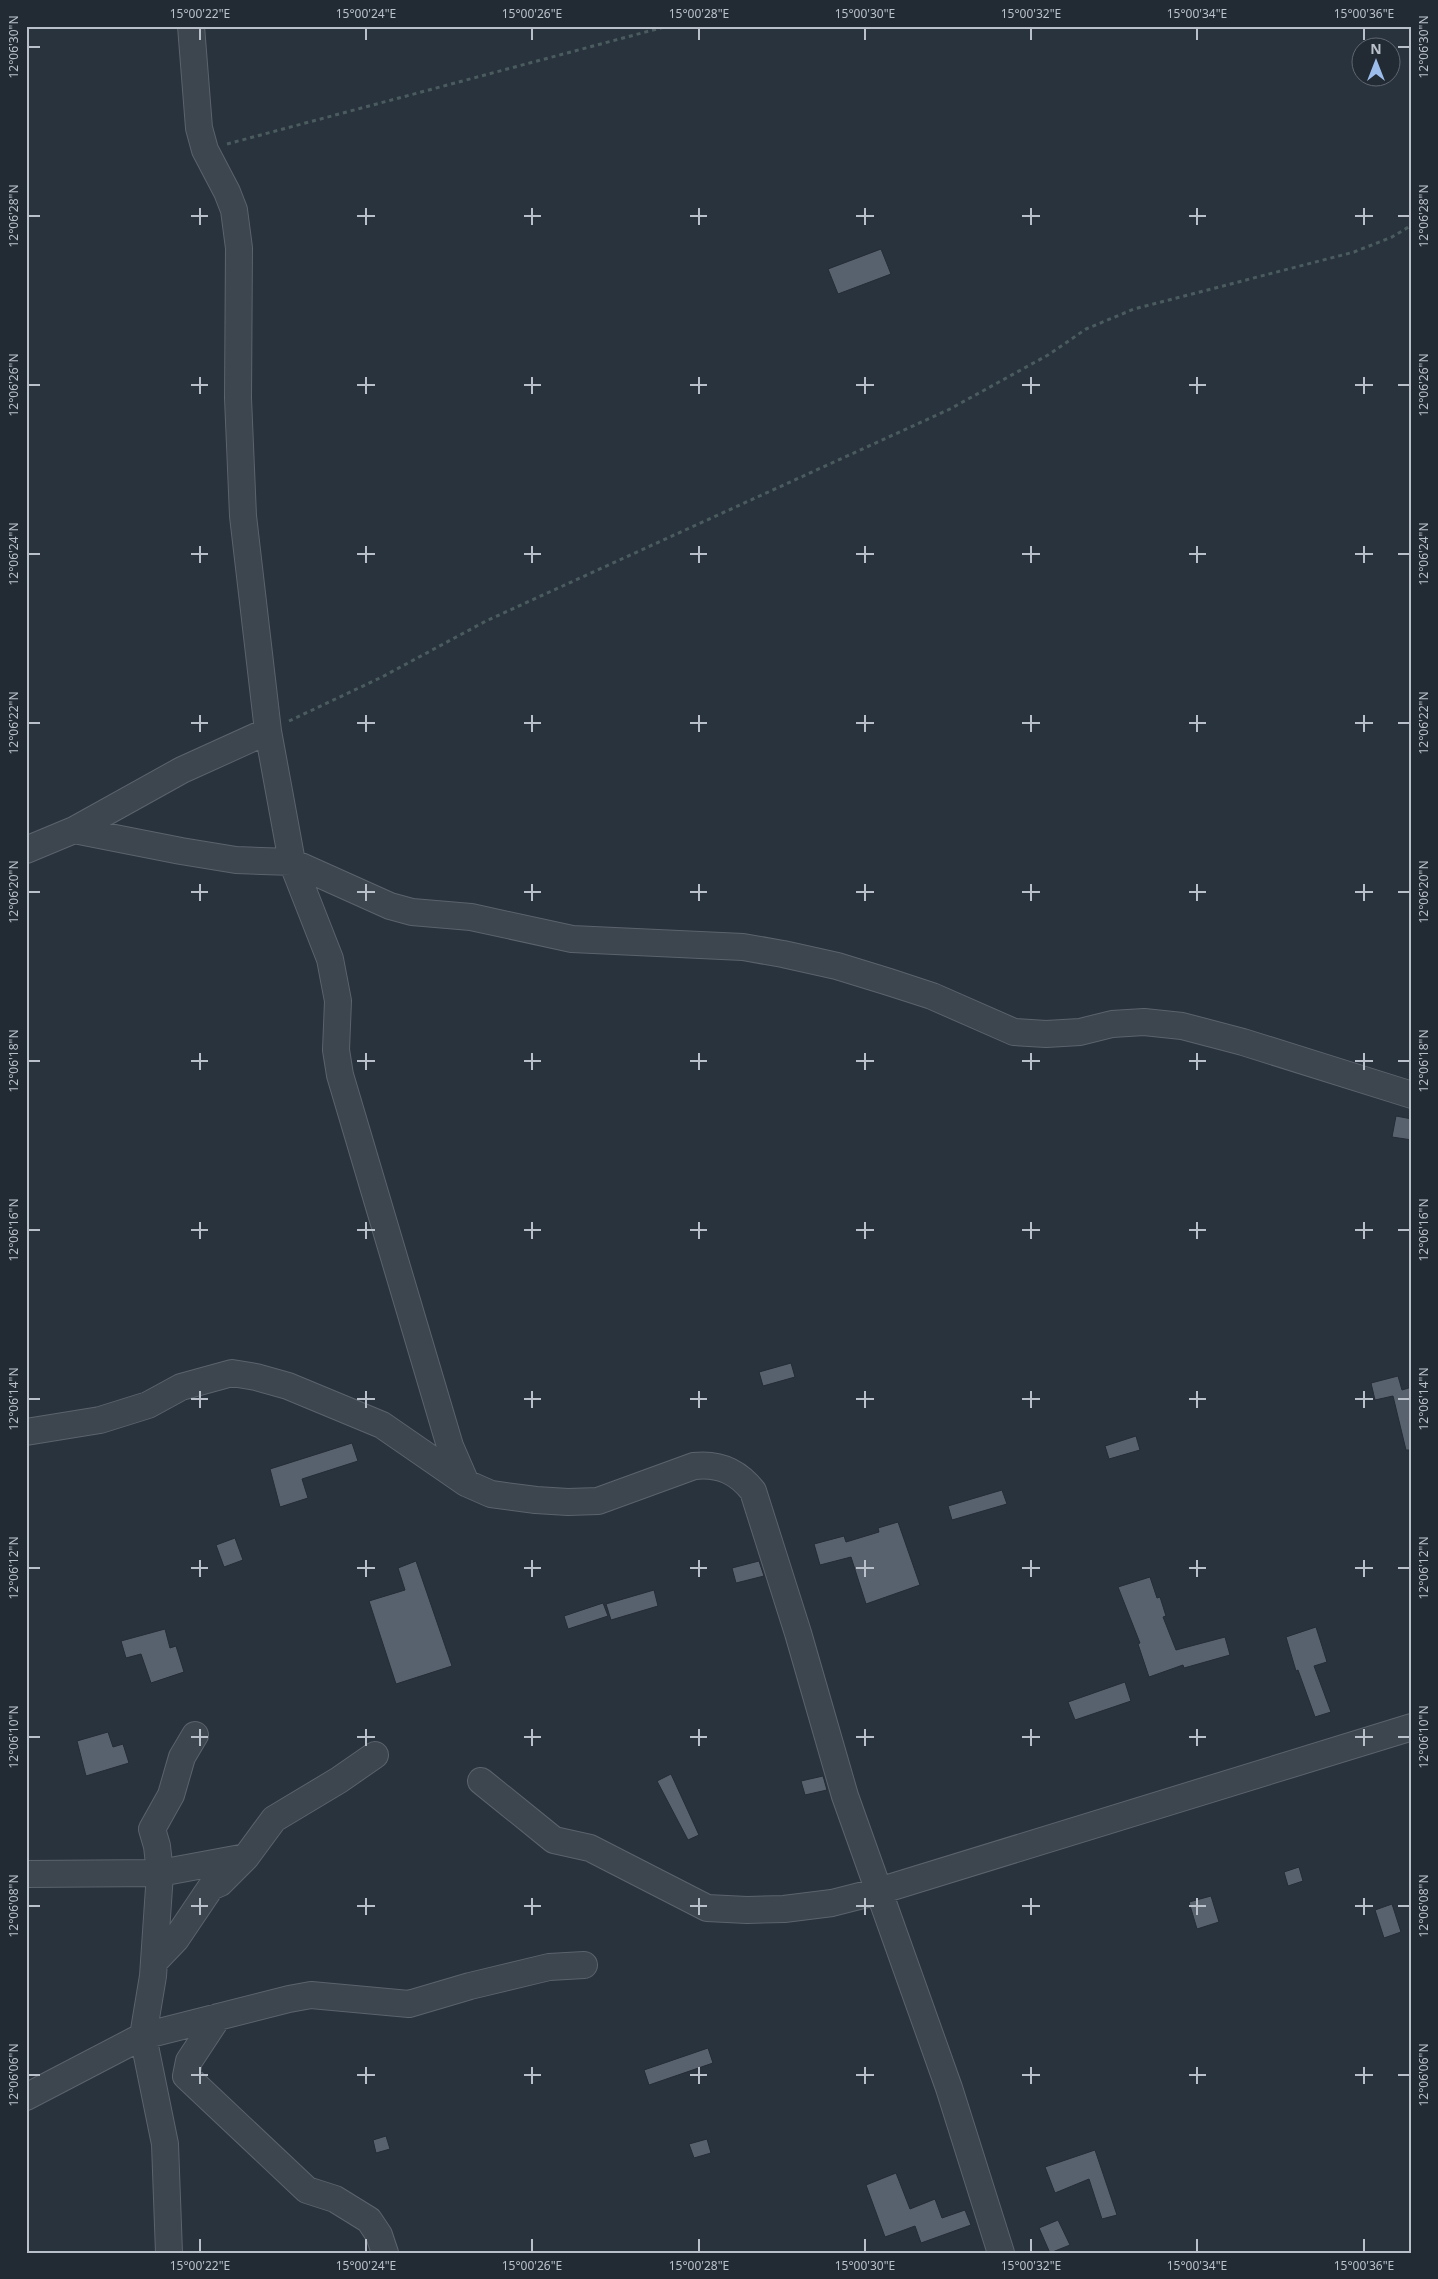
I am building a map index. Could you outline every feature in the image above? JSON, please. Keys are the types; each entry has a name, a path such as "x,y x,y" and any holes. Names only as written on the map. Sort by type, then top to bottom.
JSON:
{"street":[{"path":"191,26 199,128 205,150 227,192 234,210 240,248 238,398 243,516 268,731 292,862 330,959 338,1001 336,1050 340,1075 450,1446 466,1483"},
{"path":"26,850 74,830 182,770 268,731"},
{"path":"74,830 227,858 292,862 390,906 412,912 470,916 572,939 743,947 783,954 837,966 932,996 1014,1032 1046,1034 1080,1032 1112,1024 1144,1022 1182,1026 1243,1042 1412,1095"},
{"path":"26,1432 100,1420 148,1405 181,1387 232,1373 256,1377 288,1386 382,1425 466,1483 491,1494 568,1502 598,1501 694,1466 710,1464 742,1478 753,1492 756,1500 798,1633 845,1796 949,2088 1001,2253"},
{"path":"481,1781 554,1840 590,1848 707,1908 746,1910 784,1908 832,1903 879,1891 1412,1727"},
{"path":"169,2253 165,2144 143,2036 154,1962 160,1873 152,1829 171,1795 182,1757 195,1735"},
{"path":"154,1962 176,1939 211,1887 220,1883 246,1857 274,1819 339,1780 375,1755"},
{"path":"26,1874 160,1873 246,1857"},
{"path":"26,2097 143,2036 218,2017 311,1995 410,2004 470,1986 549,1967 584,1965"},
{"path":"218,2017 188,2061 186,2076 307,2190 335,2199 369,2220 379,2235 385,2253"}],"path":[{"path":"205,150 668,26"},
{"path":"268,731 382,677 486,621 950,410 1048,355 1086,329 1134,309 1354,252 1392,237 1412,225"}],"building":[{"path":"881,249 891,274 838,294 828,269"},
{"path":"1396,1116 1412,1119 1412,1140 1392,1137"},
{"path":"791,1363 795,1377 763,1386 759,1372"},
{"path":"1398,1376 1402,1390 1412,1387 1412,1450 1406,1450 1393,1396 1375,1400 1371,1383"},
{"path":"1136,1436 1140,1450 1109,1459 1105,1446"},
{"path":"352,1443 358,1461 302,1479 308,1498 280,1507 270,1469"},
{"path":"1002,1490 1007,1504 952,1520 948,1506"},
{"path":"898,1522 920,1585 866,1604 851,1557 820,1565 814,1544 844,1536 846,1542 879,1532 878,1528"},
{"path":"235,1538 243,1560 224,1567 216,1545"},
{"path":"416,1561 452,1666 396,1684 369,1601 405,1590 398,1568"},
{"path":"759,1561 764,1576 736,1583 732,1568"},
{"path":"1150,1577 1157,1598 1160,1597 1166,1616 1163,1617 1176,1650 1225,1637 1230,1655 1184,1668 1183,1665 1149,1677 1138,1644 1140,1643 1118,1587"},
{"path":"654,1590 658,1606 611,1620 606,1604"},
{"path":"603,1603 608,1616 568,1629 564,1616"},
{"path":"1316,1627 1327,1662 1314,1666 1331,1712 1315,1717 1298,1670 1296,1671 1286,1637"},
{"path":"165,1629 170,1648 176,1646 184,1672 151,1683 141,1654 126,1658 121,1641"},
{"path":"1125,1682 1131,1701 1075,1720 1068,1702"},
{"path":"108,1732 113,1747 123,1744 129,1763 86,1776 77,1741"},
{"path":"671,1774 699,1835 688,1840 657,1781"},
{"path":"823,1776 827,1790 805,1795 801,1781"},
{"path":"1299,1867 1303,1881 1288,1886 1284,1872"},
{"path":"1211,1896 1219,1922 1197,1929 1189,1902"},
{"path":"1392,1904 1401,1932 1384,1938 1375,1910"},
{"path":"708,2048 713,2063 649,2085 644,2070"},
{"path":"386,2136 390,2149 376,2153 373,2140"},
{"path":"707,2139 711,2153 694,2158 689,2144"},
{"path":"1095,2150 1117,2215 1102,2219 1089,2179 1055,2193 1045,2167"},
{"path":"896,2173 910,2209 935,2199 942,2218 965,2210 971,2225 921,2243 915,2226 885,2237 866,2185"},
{"path":"1058,2220 1070,2245 1050,2253 1039,2228"}]}
